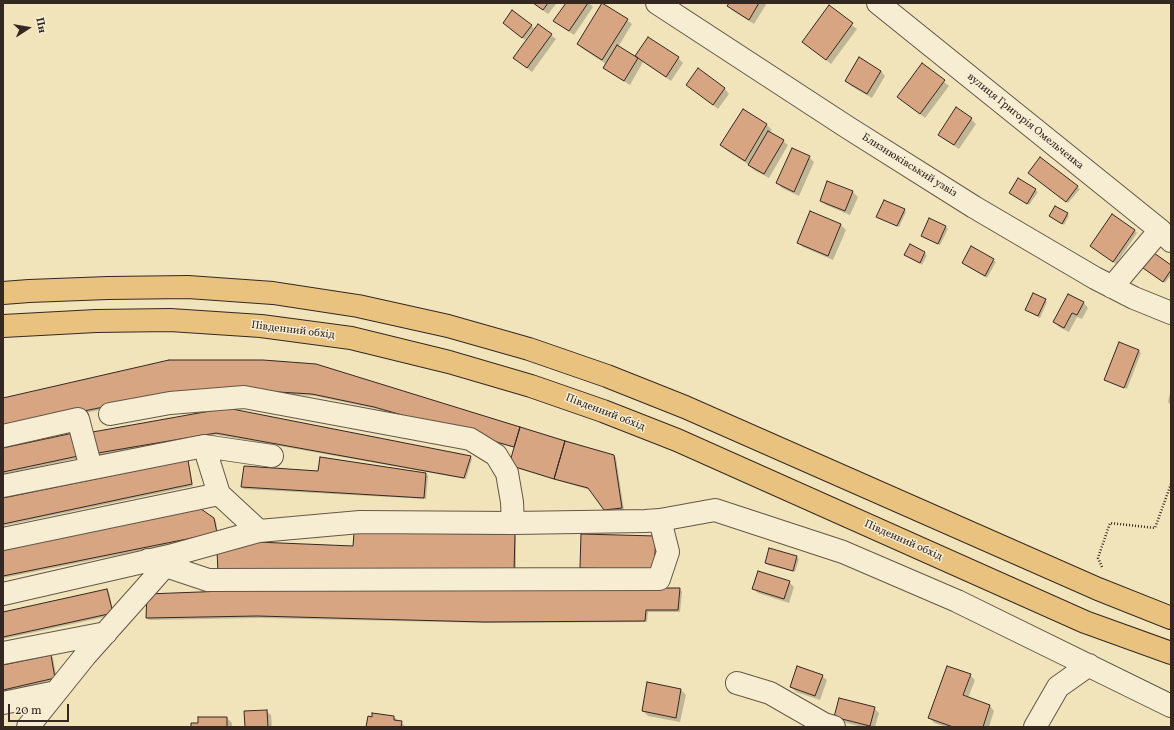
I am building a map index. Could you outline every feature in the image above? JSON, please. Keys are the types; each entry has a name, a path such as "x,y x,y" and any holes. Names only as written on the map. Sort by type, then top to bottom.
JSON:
{"main road":[{"path":"3,293 100,288 188,287 265,293 358,306 448,326 529,349 607,376 685,407 1098,589 1171,618"},
{"name":"Південний обхід","path":"3,326 96,321 170,320 262,326 351,338 449,362 531,386 603,411 677,440 1085,622 1171,653"}],"street":[{"name":"Близнюківський узвіз","path":"657,3 860,136 974,207 1095,278 1134,298 1171,313"},
{"name":"вулиця Григорія Омельченка","path":"878,3 1165,236"},
{"path":"1112,287 1165,236"},
{"path":"110,414 170,403 244,397 470,439 496,455 507,473 512,502 513,523"},
{"path":"3,436 78,419 91,468"},
{"path":"204,446 219,494 259,531"},
{"path":"3,486 204,446 272,456"},
{"path":"3,539 219,494"},
{"path":"3,594 156,563 169,556 259,531 360,522 513,523 660,520 715,510 843,552 957,601 1171,706"},
{"path":"156,563 208,580 659,578 668,552 660,520"},
{"path":"28,727 106,633 156,563"},
{"path":"3,653 106,633"},
{"path":"1035,727 1058,687 1089,665"},
{"path":"737,682 770,693 824,724 834,727"},
{"path":"3,703 56,692"}],"path":[{"path":"1098,558 1110,523 1155,528 1171,484"}],"building":[{"path":"533,3 548,3 543,10"},
{"path":"566,3 588,3 569,31 553,21"},
{"path":"602,3 628,19 602,60 577,44"},
{"path":"729,3 759,3 749,20 727,6"},
{"path":"829,5 853,23 826,60 802,42"},
{"path":"512,10 532,25 522,38 503,23"},
{"path":"538,24 552,34 527,68 513,58"},
{"path":"648,37 679,57 666,77 635,56"},
{"path":"617,45 638,58 624,81 603,68"},
{"path":"859,57 881,71 867,94 845,81"},
{"path":"922,63 945,80 920,114 897,97"},
{"path":"698,68 725,88 713,105 686,85"},
{"path":"956,107 972,118 954,145 938,135"},
{"path":"743,109 767,124 745,161 720,145"},
{"path":"768,131 784,140 764,174 748,165"},
{"path":"792,148 810,156 794,192 776,183"},
{"path":"1040,157 1078,186 1066,202 1028,173"},
{"path":"1018,178 1036,189 1027,204 1009,193"},
{"path":"827,181 853,191 845,211 820,201"},
{"path":"884,200 905,209 897,226 876,217"},
{"path":"1055,206 1068,213 1062,224 1049,216"},
{"path":"810,211 841,224 828,256 797,243"},
{"path":"1112,214 1135,230 1113,262 1090,246"},
{"path":"929,218 946,226 938,244 921,236"},
{"path":"910,244 925,252 920,263 904,255"},
{"path":"971,246 994,259 985,276 962,263"},
{"path":"1154,253 1171,265 1171,270 1163,282 1143,268"},
{"path":"1033,293 1046,299 1038,316 1025,310"},
{"path":"1068,294 1084,302 1077,315 1072,313 1064,328 1053,322"},
{"path":"1119,342 1139,350 1124,388 1104,380"},
{"path":"169,360 263,360 316,364 520,427 514,447 374,407 312,394 261,391 175,392 3,428 3,398"},
{"path":"227,408 471,456 464,478 216,433 92,454 87,433"},
{"path":"520,427 565,441 554,479 509,465"},
{"path":"78,432 83,455 3,472 3,448"},
{"path":"565,441 614,455 622,508 604,510 588,488 554,479"},
{"path":"320,457 426,473 424,498 241,487 244,466 318,471"},
{"path":"188,460 192,484 3,524 3,498"},
{"path":"201,509 214,518 217,533 3,576 3,549"},
{"path":"354,533 515,534 514,573 218,573 217,551 256,542 353,546"},
{"path":"581,534 656,536 654,570 580,568"},
{"path":"769,548 797,556 793,571 765,563"},
{"path":"758,571 790,581 784,599 752,589"},
{"path":"357,586 680,588 678,610 646,610 645,621 484,622 257,616 146,618 147,594"},
{"path":"107,589 113,613 3,637 3,612"},
{"path":"51,655 55,678 3,690 3,665"},
{"path":"797,666 823,675 815,696 790,687"},
{"path":"947,666 971,674 963,695 990,705 983,727 953,727 928,718"},
{"path":"647,682 681,689 676,718 642,711"},
{"path":"839,698 875,707 870,726 834,717"},
{"path":"267,710 268,727 245,727 244,711"},
{"path":"372,713 394,716 394,720 402,721 401,727 366,727 368,716 372,717"},
{"path":"198,717 227,717 227,727 191,727 191,723 198,723"}]}
